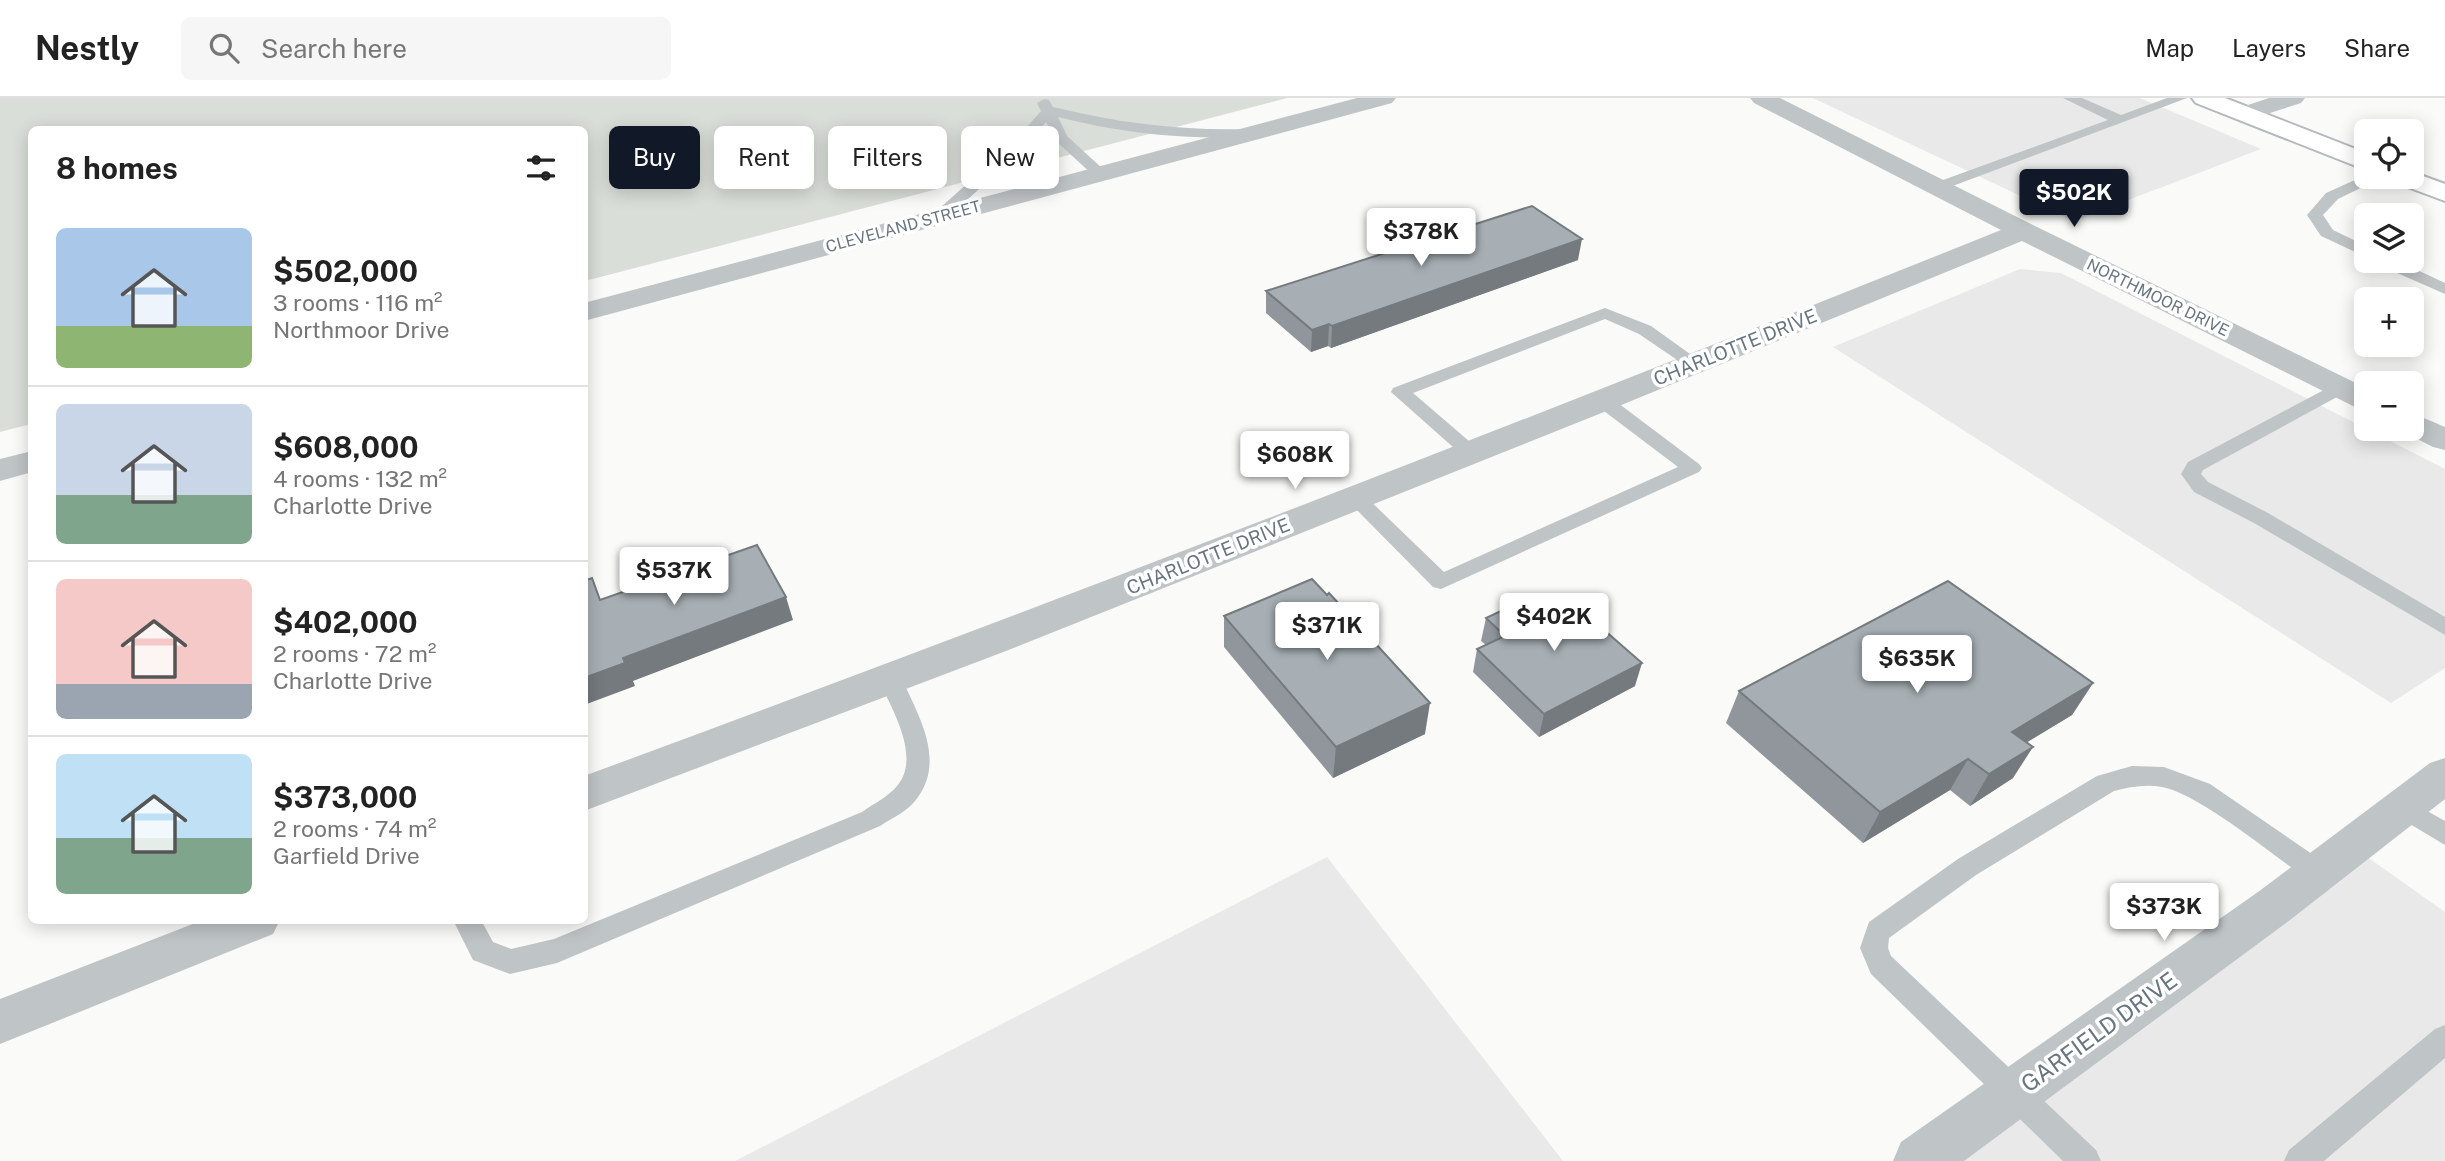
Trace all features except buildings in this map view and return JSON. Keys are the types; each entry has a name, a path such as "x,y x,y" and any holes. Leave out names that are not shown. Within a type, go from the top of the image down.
{"main road":[{"path":"2204,98 2354,157"},
{"path":"2424,185 2445,193"}],"street":[{"name":"CLEVELAND STREET","path":"588,311 1384,98"},
{"name":"NORTHMOOR DRIVE","path":"1762,98 2023,231 2354,394"},
{"path":"2245,114 2293,98"},
{"name":"CHARLOTTE DRIVE","path":"588,792 890,679 1603,401 2023,231"},
{"path":"2424,429 2445,440"},
{"path":"0,470 28,462"},
{"name":"GARFIELD DRIVE","path":"1920,1161 2319,873 2445,775"},
{"path":"0,1022 247,924"}],"lane":[{"path":"2070,98 2121,120"},
{"path":"1937,187 2180,98"},
{"path":"1045,104 1156,132 1198,136 1258,132"},
{"path":"1045,104 1061,138 1099,173"},
{"path":"939,217 1016,148 1045,104"},
{"path":"2354,186 2332,196 2315,215 2327,233 2354,246"},
{"path":"2411,273 2445,289"},
{"path":"1470,452 1400,392 1605,313 1645,330 1695,364"},
{"path":"2341,387 2195,466 2192,474 2201,487 2261,518 2442,625"},
{"path":"1355,498 1441,582 1692,468 1603,401"},
{"path":"469,924 483,951 510,961 557,951 871,819 906,794 918,776 919,752 890,679"},
{"path":"2085,1161 1881,965 1873,953 1873,940 1879,930 1930,892 2106,783 2132,776 2164,777 2202,790 2319,873"},
{"path":"2404,808 2445,834"},
{"path":"2300,1161 2445,1039"}],"shaded area":[{"path":"0,98 1287,98 1059,157 1059,126 961,126 961,183 947,187 947,126 828,126 828,189 938,189 588,280 588,126 28,126 28,425 0,432"},
{"path":"1813,98 2140,98 2261,149 2074,221"},
{"path":"2020,269 2061,273 2354,423 2354,441 2390,441 2445,469 2445,668 2391,703 1833,347"},
{"path":"2353,847 2445,912 2445,1161 1919,1161"},
{"path":"1327,857 1563,1161 735,1161"}]}
